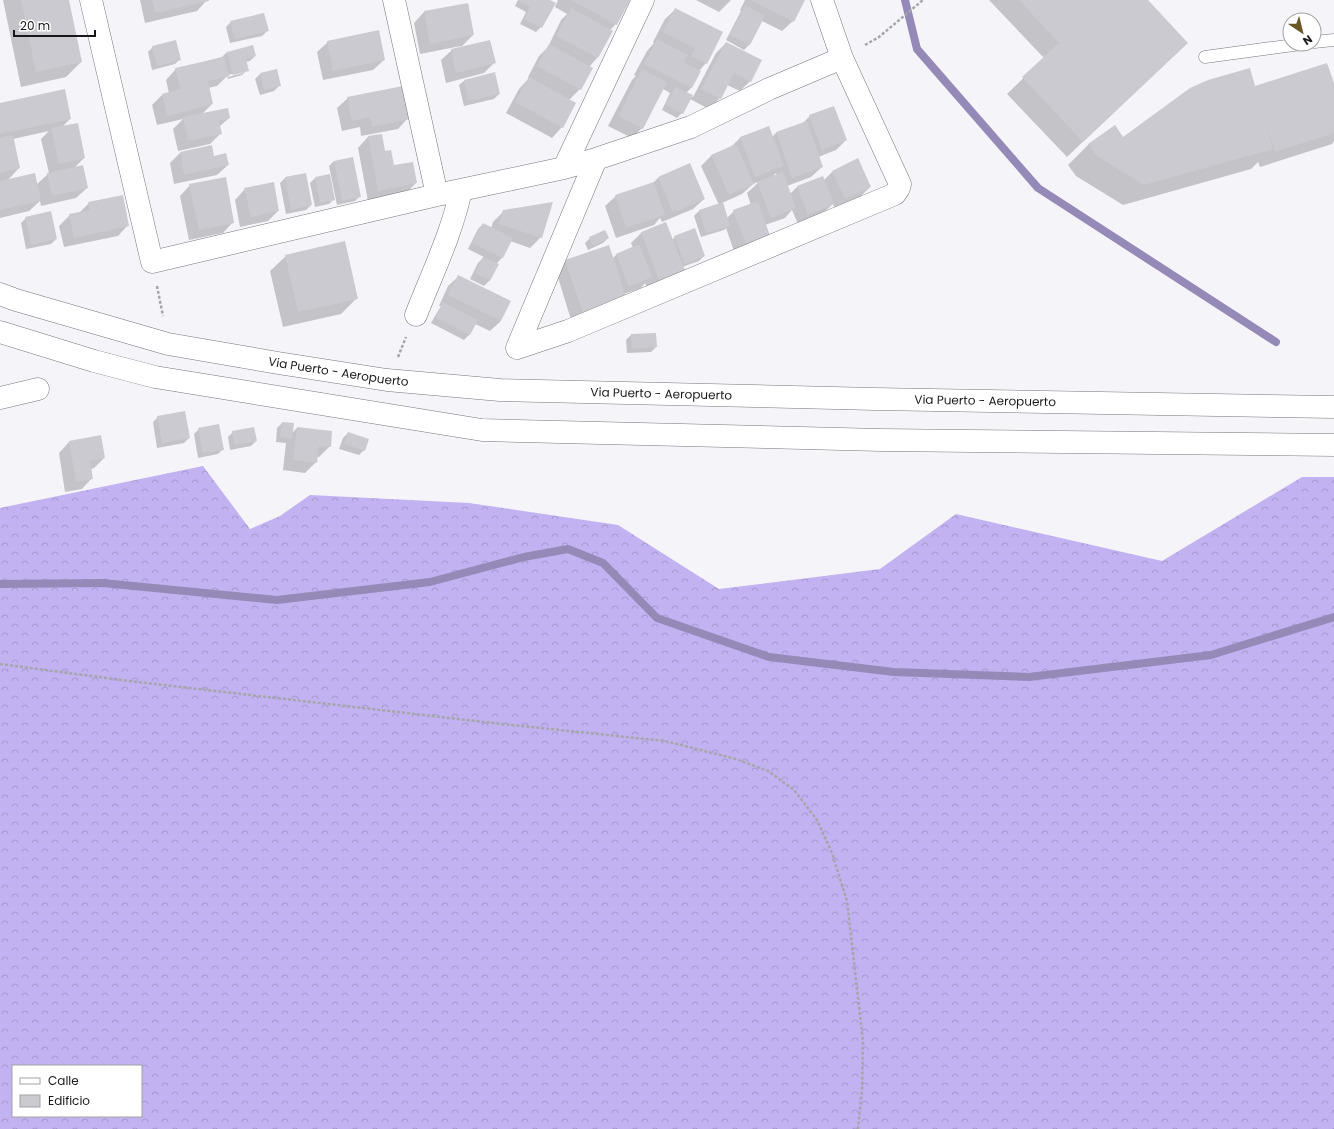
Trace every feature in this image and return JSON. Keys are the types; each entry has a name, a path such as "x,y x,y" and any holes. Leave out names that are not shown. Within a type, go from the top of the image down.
{"main road":[{"path":"91,0 152,262 437,195 564,168 596,159 691,127 768,89 842,58"},
{"path":"394,0 437,195"},
{"path":"564,168 643,0"},
{"path":"596,159 517,348 568,331 895,194 900,184 842,58 822,0"},
{"path":"416,315 449,232 461,190"},
{"name":"Via Puerto - Aeropuerto","path":"0,294 168,344 278,364 387,380 500,390 875,399 1334,407"},
{"path":"0,332 94,361 155,377 482,430 881,440 1334,446"},
{"path":"0,398 38,389"}],"lane":[{"path":"1322,41 1334,40"},
{"path":"1205,57 1282,47"}],"path":[{"path":"879,37 923,0"},
{"path":"152,262 168,344"},
{"path":"387,380 416,315"},
{"path":"0,664 129,681 501,724 665,741 736,758 768,771 794,790 817,820 832,853 847,901 863,1041 862,1089 858,1129"}],"green space":[{"path":"203,466 250,529 280,516 310,495 469,503 618,525 719,589 880,569 956,514 1162,561 1302,477 1334,477 1334,1129 0,1129 0,508"}],"building":[{"path":"21,0 69,0 82,62 36,72"},
{"path":"152,0 209,0 209,1 156,13"},
{"path":"517,0 550,0 556,3 542,28 524,19 530,7"},
{"path":"571,0 630,0 617,25"},
{"path":"751,0 805,0 794,22"},
{"path":"1019,0 1148,0 1188,43 1083,142 1022,77 1059,43"},
{"path":"468,3 474,35 430,44 424,11"},
{"path":"745,5 765,16 750,45 730,35"},
{"path":"571,8 613,31 598,58 556,36"},
{"path":"675,8 723,32 707,64 691,56 695,48 663,32"},
{"path":"264,13 269,31 235,39 230,21"},
{"path":"379,30 385,60 333,71 327,41"},
{"path":"657,39 688,55 684,62 701,71 692,88 644,64"},
{"path":"176,40 181,60 157,66 152,46"},
{"path":"490,40 496,63 456,73 451,49"},
{"path":"726,42 762,60 751,82 734,73 721,99 701,89"},
{"path":"549,44 593,68 581,90 537,66"},
{"path":"253,45 256,56 246,59 249,71 233,75 227,52"},
{"path":"224,57 229,76 208,81 213,104 167,116 162,94 180,89 175,68"},
{"path":"1327,63 1334,83 1334,133 1275,152 1263,113 1273,149 1144,185 1097,156 1088,144 1115,125 1123,137 1190,88 1208,80 1250,68 1255,86"},
{"path":"277,69 281,86 264,90 260,73"},
{"path":"642,69 667,82 643,129 618,116"},
{"path":"495,72 500,94 468,101 464,80"},
{"path":"529,77 576,103 563,128 515,102"},
{"path":"403,86 410,119 372,127 370,117 352,121 347,97"},
{"path":"675,87 693,95 683,114 666,105"},
{"path":"65,89 71,119 0,134 0,103"},
{"path":"834,106 847,140 822,150 809,115"},
{"path":"228,108 230,118 219,121 222,134 188,141 183,117"},
{"path":"807,121 823,167 792,178 776,132"},
{"path":"78,123 85,158 59,164 51,128"},
{"path":"769,126 784,166 755,177 740,137"},
{"path":"382,134 385,151 391,150 394,165 413,162 417,183 378,191 368,136"},
{"path":"13,135 20,168 0,173 0,138"},
{"path":"736,144 754,184 729,195 711,155"},
{"path":"212,145 214,156 226,153 229,165 184,175 180,152"},
{"path":"353,157 361,197 342,201 334,161"},
{"path":"858,158 871,187 845,199 832,171"},
{"path":"690,163 705,199 673,213 658,177"},
{"path":"83,165 88,188 52,196 47,173"},
{"path":"783,172 796,208 771,218 757,182"},
{"path":"35,173 41,201 0,210 0,181"},
{"path":"306,173 312,205 291,210 285,177"},
{"path":"330,174 335,200 320,203 315,177"},
{"path":"823,176 834,204 808,215 797,186"},
{"path":"226,177 234,223 199,230 189,184"},
{"path":"274,182 279,211 251,217 244,188"},
{"path":"654,182 665,215 626,228 615,195"},
{"path":"123,195 129,226 74,238 69,214 90,210 88,202"},
{"path":"758,201 770,236 746,245 733,210"},
{"path":"553,202 542,238 499,224 503,210"},
{"path":"723,202 730,226 706,233 699,210"},
{"path":"51,211 57,239 31,245 25,217"},
{"path":"666,222 685,270 659,280 641,232"},
{"path":"483,223 513,238 503,258 472,243"},
{"path":"695,228 705,256 685,264 674,236"},
{"path":"605,230 609,238 593,246 589,237"},
{"path":"345,241 358,299 298,312 285,255"},
{"path":"639,244 652,277 629,287 616,254"},
{"path":"609,245 627,299 583,313 565,260"},
{"path":"483,257 499,264 490,281 475,273"},
{"path":"458,275 511,301 501,321 448,295"},
{"path":"443,302 478,320 470,335 436,318"},
{"path":"656,333 657,347 632,349 631,334"},
{"path":"185,411 190,438 162,443 157,416"},
{"path":"282,422 294,423 292,439 280,437"},
{"path":"219,424 224,450 203,453 198,428"},
{"path":"254,427 257,441 235,445 232,431"},
{"path":"297,427 332,431 331,447 319,446 317,463 293,460"},
{"path":"348,432 369,439 365,451 344,444"},
{"path":"101,435 105,458 90,461 93,479 76,482 69,441"}],"waterway":[{"path":"905,0 917,49 1038,188 1276,342"},
{"path":"0,584 103,583 277,600 430,582 524,557 568,549 603,563 657,618 769,657 894,672 1029,677 1211,655 1334,617"}]}
